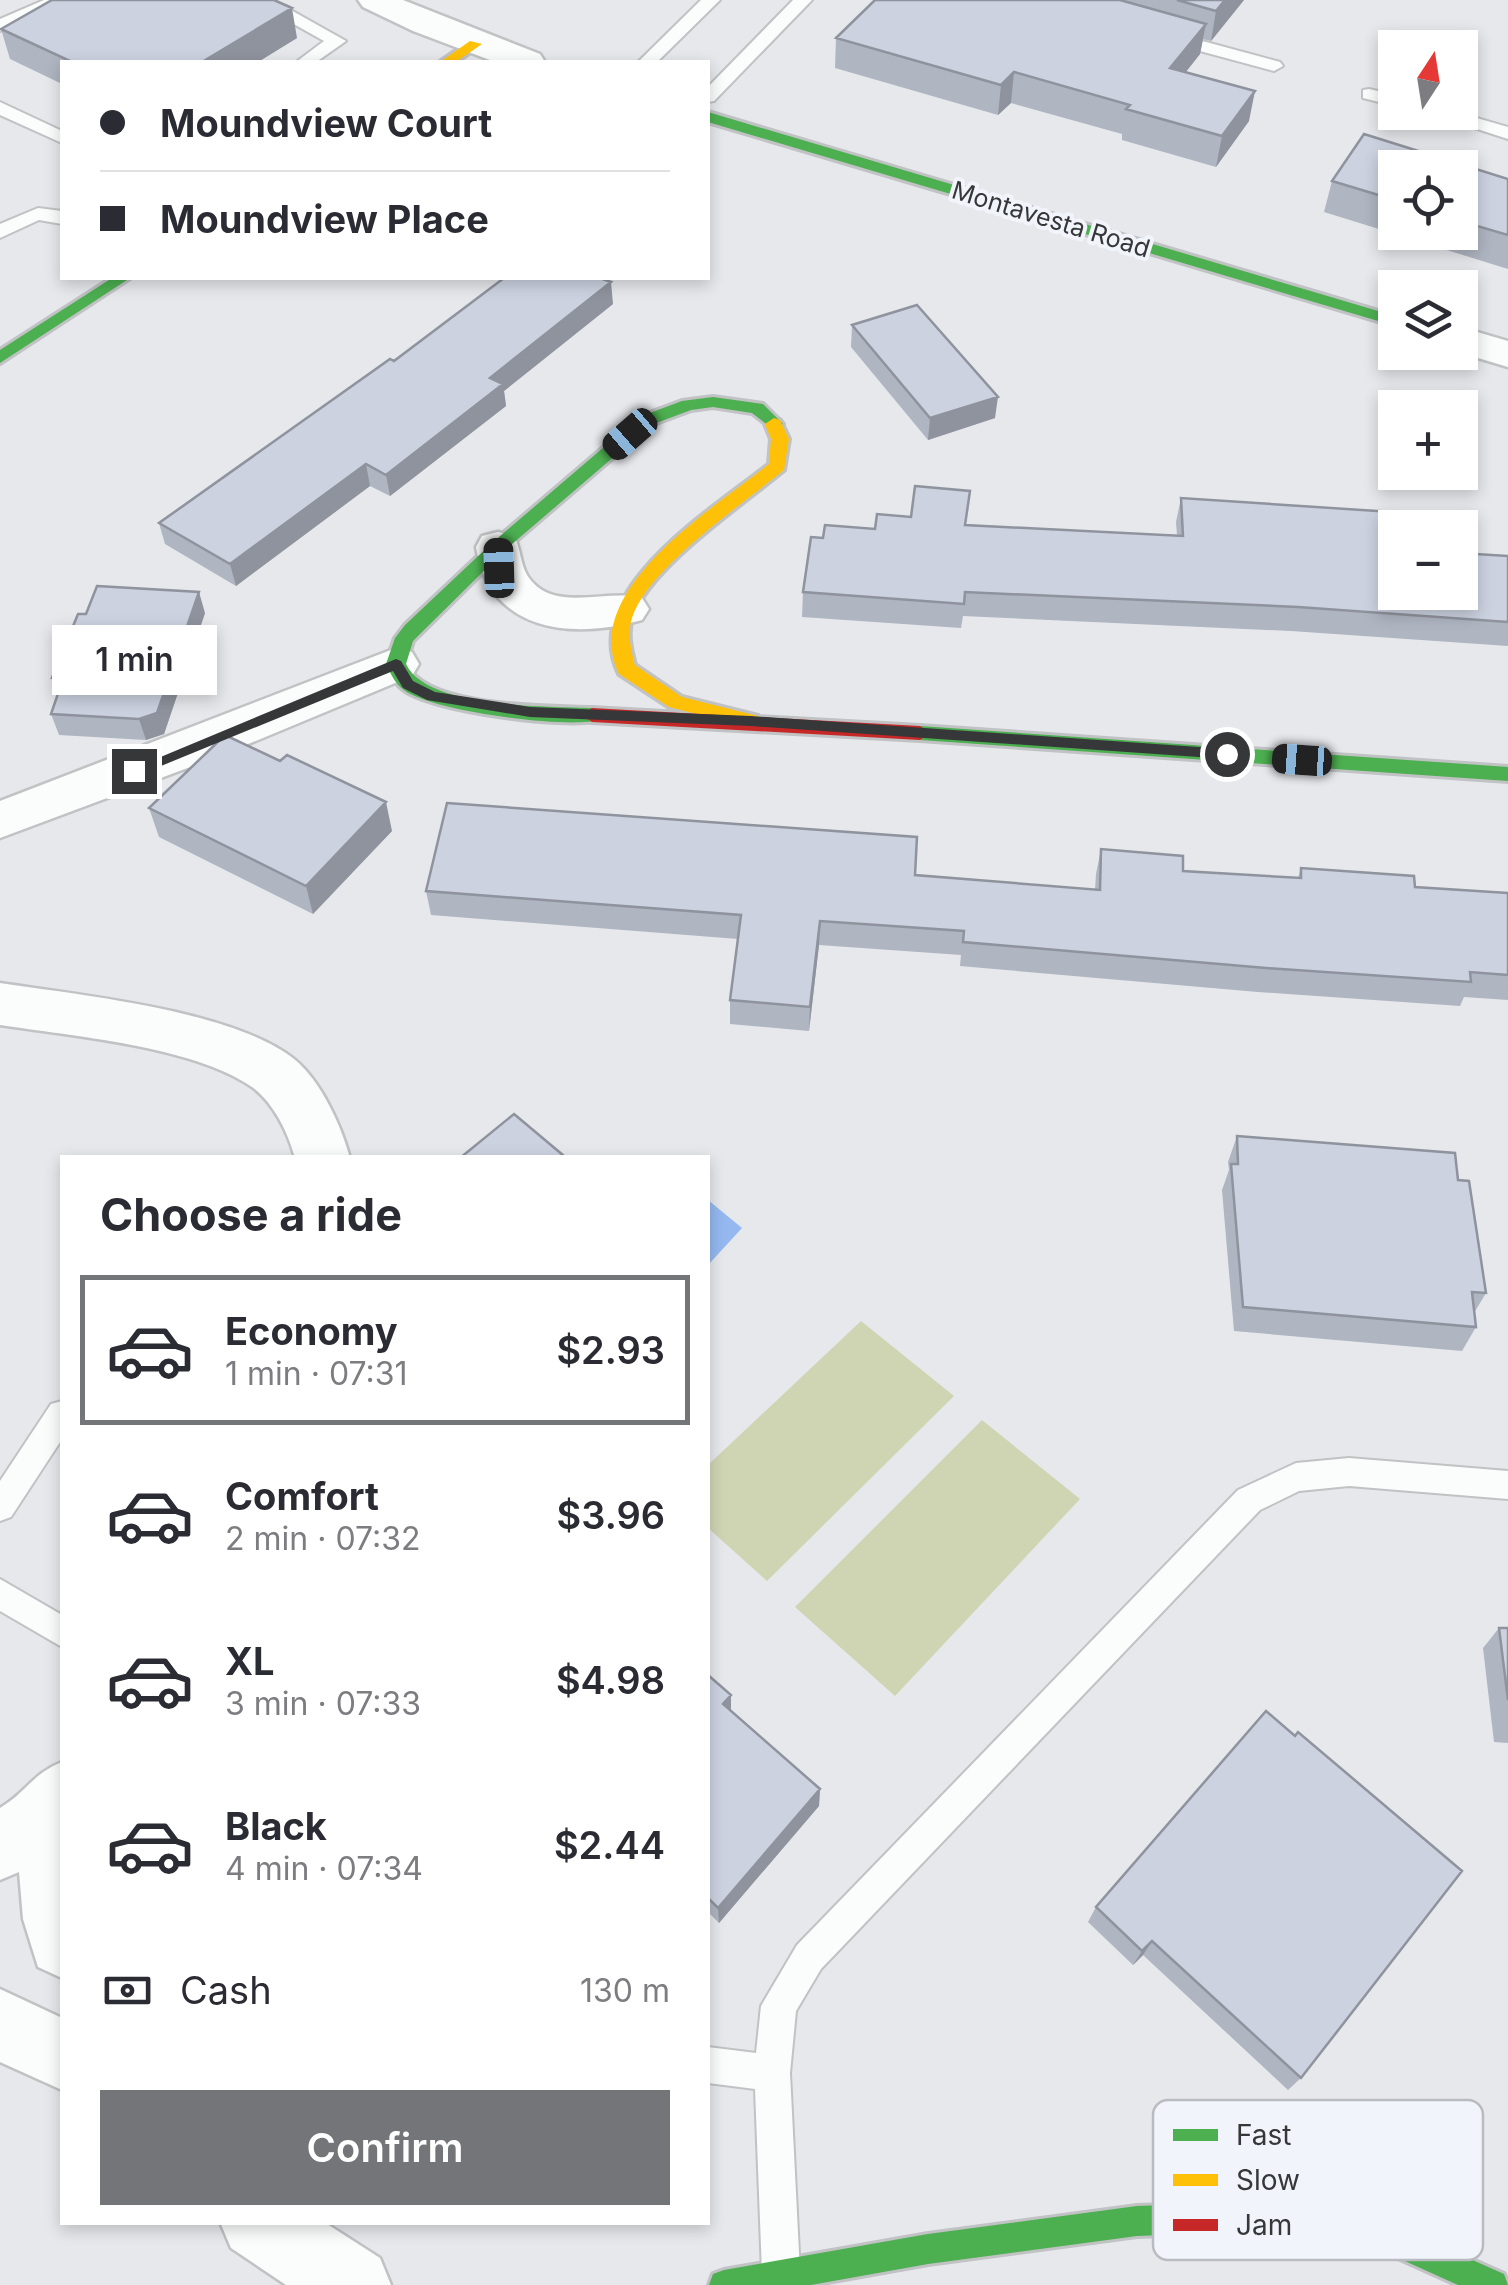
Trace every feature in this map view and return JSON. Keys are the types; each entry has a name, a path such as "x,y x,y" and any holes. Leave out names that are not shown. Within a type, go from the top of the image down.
{"street":[{"path":"375,0 461,53 512,60"},
{"name":"Montavesta Road","path":"710,118 1378,316"},
{"path":"0,358 119,280"},
{"path":"1478,345 1508,354"},
{"path":"751,721 676,702 626,669 618,642 626,609 658,570 778,466 783,446 772,418 750,405 717,398 670,406 645,421 498,547 404,638 396,664 408,684 432,696 530,712 751,721 1508,774"},
{"path":"498,547 499,568 511,588 533,604 561,614 595,615 626,609"},
{"path":"0,820 200,745 396,664"},
{"path":"0,1004 94,1019 240,1052 276,1074 319,1140 322,1155"},
{"path":"37,1819 60,1934"},
{"path":"0,2024 60,2055"},
{"path":"724,2285 928,2249 1153,2220"},
{"path":"261,2225 332,2279"},
{"path":"1437,2260 1493,2285"}],"lane":[{"path":"0,26 58,0"},
{"path":"260,0 337,42 309,60"},
{"path":"649,60 711,0"},
{"path":"710,95 803,0"},
{"path":"1144,30 1274,66"},
{"path":"1369,94 1378,96"},
{"path":"0,108 60,137"},
{"path":"1478,125 1508,134"},
{"path":"0,232 24,218 52,212 60,217"},
{"path":"0,1507 60,1417"},
{"path":"781,2274 772,2072 778,2006 809,1957 1250,1500 1296,1477 1348,1472 1508,1485"},
{"path":"0,1594 60,1631"},
{"path":"710,2064 772,2072"}],"green space":[{"path":"861,1321 954,1396 767,1581 710,1530 710,1463"},
{"path":"982,1420 1080,1499 895,1696 795,1607"}],"water":[{"path":"710,1202 742,1228 710,1263"}],"building":[{"path":"52,0 274,0 292,8 205,60 68,60 1,29"},
{"path":"875,0 1120,0 1206,24 1170,68 1255,91 1222,136 1014,72 1001,85 836,38"},
{"path":"1177,0 1225,0 1216,11"},
{"path":"1364,134 1415,150 1378,150 1378,195 1332,181"},
{"path":"1478,170 1508,179 1508,235 1478,226"},
{"path":"501,280 611,282 490,378 503,384 386,475 366,464 230,564 159,523 390,359 394,361"},
{"path":"917,305 998,397 930,418 852,325"},
{"path":"915,486 970,491 965,525 1183,536 1181,498 1378,511 1378,610 1478,610 1478,554 1508,556 1508,622 1298,607 965,592 964,604 803,592 811,537 823,538 825,525 875,529 877,514 911,517"},
{"path":"97,586 199,592 157,713 139,719 51,714 63,679 52,678 78,614 86,614"},
{"path":"225,735 280,761 287,755 386,802 306,886 149,808"},
{"path":"447,803 917,837 915,875 1100,890 1101,849 1183,856 1183,871 1301,878 1301,868 1414,876 1415,887 1508,893 1508,975 1470,972 1471,982 1266,968 963,942 964,931 820,921 810,1007 730,1000 741,915 426,891"},
{"path":"514,1114 563,1155 464,1155"},
{"path":"1237,1136 1455,1153 1458,1180 1469,1181 1486,1293 1472,1292 1476,1327 1243,1307 1231,1164 1238,1164"},
{"path":"1499,1628 1508,1628 1508,1700"},
{"path":"710,1677 731,1695 723,1704 820,1789 718,1908 710,1900"},
{"path":"1266,1711 1295,1736 1298,1732 1462,1871 1301,2078 1152,1941 1142,1951 1096,1907"}],"traffic: fast":[{"path":"710,118 1378,316"},
{"path":"0,358 119,280"},
{"path":"592,715 496,708 421,692 406,682 396,664 404,638 498,547 645,421 688,405 713,402 757,408 774,424"},
{"path":"920,733 1508,774"},
{"path":"724,2285 928,2249 1153,2220"},
{"path":"1438,2260 1493,2285"}],"traffic: slow":[{"path":"450,60 475,44"},
{"path":"751,721 676,702 626,669 620,629 633,597 669,556 778,466 780,439 774,424"}],"traffic: jam":[{"path":"592,715 920,733"}],"route":[{"path":"134,771 396,664 408,684 432,696 530,712 751,721 1227,754"}]}
